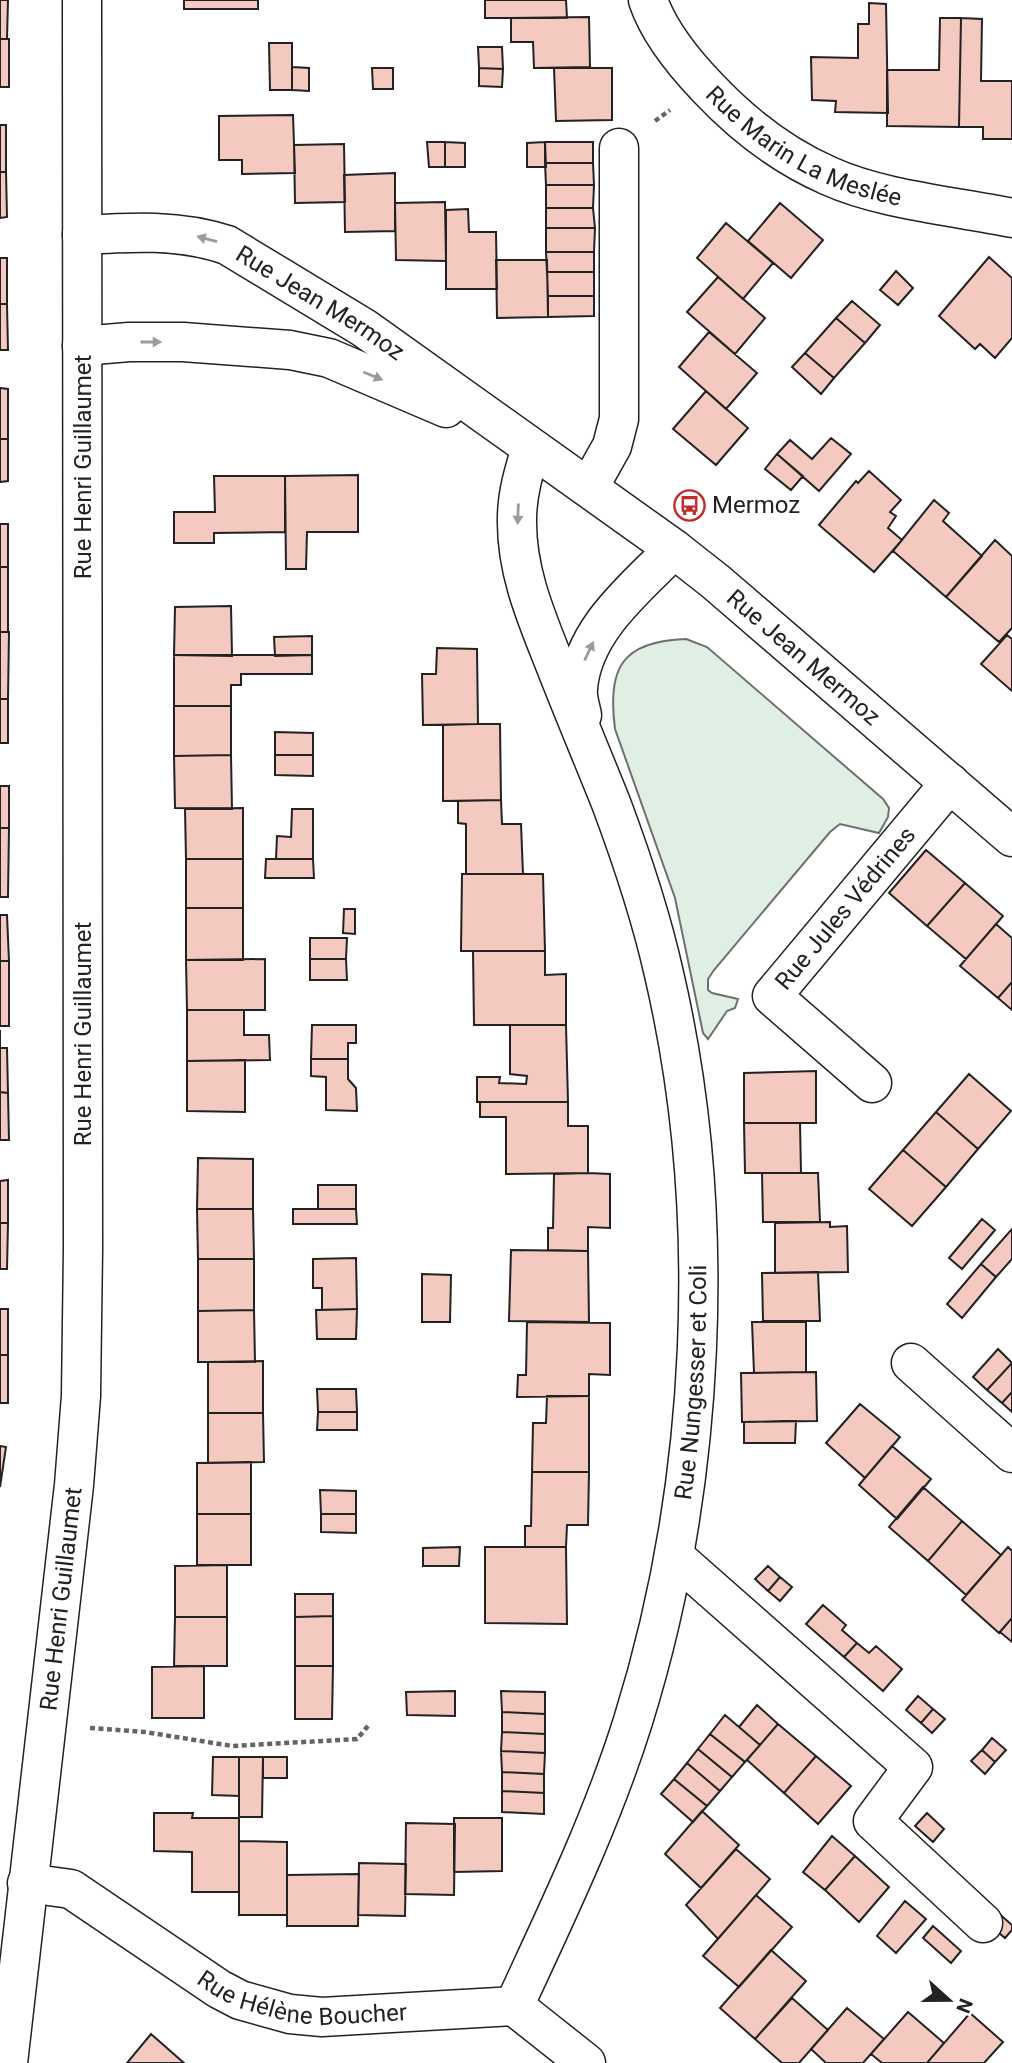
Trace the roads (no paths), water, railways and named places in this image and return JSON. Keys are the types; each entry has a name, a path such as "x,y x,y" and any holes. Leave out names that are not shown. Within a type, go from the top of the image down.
{"street":[{"name":"Rue Henri Guillaumet","path":"8,2063 74,1485 81,1396 82,0"},
{"name":"Rue Marin La Meslée","path":"648,0 669,41 705,84 755,131 792,156 829,176 886,193 1012,218"},
{"path":"589,487 612,446 619,419 619,148"},
{"name":"Rue Jean Mermoz","path":"82,235 181,233 203,237 227,245 364,328 674,549 716,582 1012,837"},
{"name":"Rue Jean Mermoz","path":"82,346 183,342 290,350 329,358 411,391 531,448"},
{"name":"Rue Nungesser et Coli","path":"514,2006 589,1842 634,1719 674,1556 688,1462 695,1359 696,1219 691,1145 675,1027 661,962 631,859 525,587 517,519 520,481 531,448"},
{"name":"Rue Nungesser et Coli","path":"586,741 578,691 586,652 614,610 674,549"},
{"name":"Rue Jules Védrines","path":"872,1083 772,996 950,783"},
{"path":"911,1363 1012,1453"},
{"path":"674,1556 913,1767 873,1821 983,1923"},
{"name":"Rue Hélène Boucher","path":"27,1883 71,1889 219,1989 263,2008 322,2017 514,2006"},
{"path":"514,2006 586,2063"}],"place":[{"name":"Mermoz","path":"689,505"}]}
